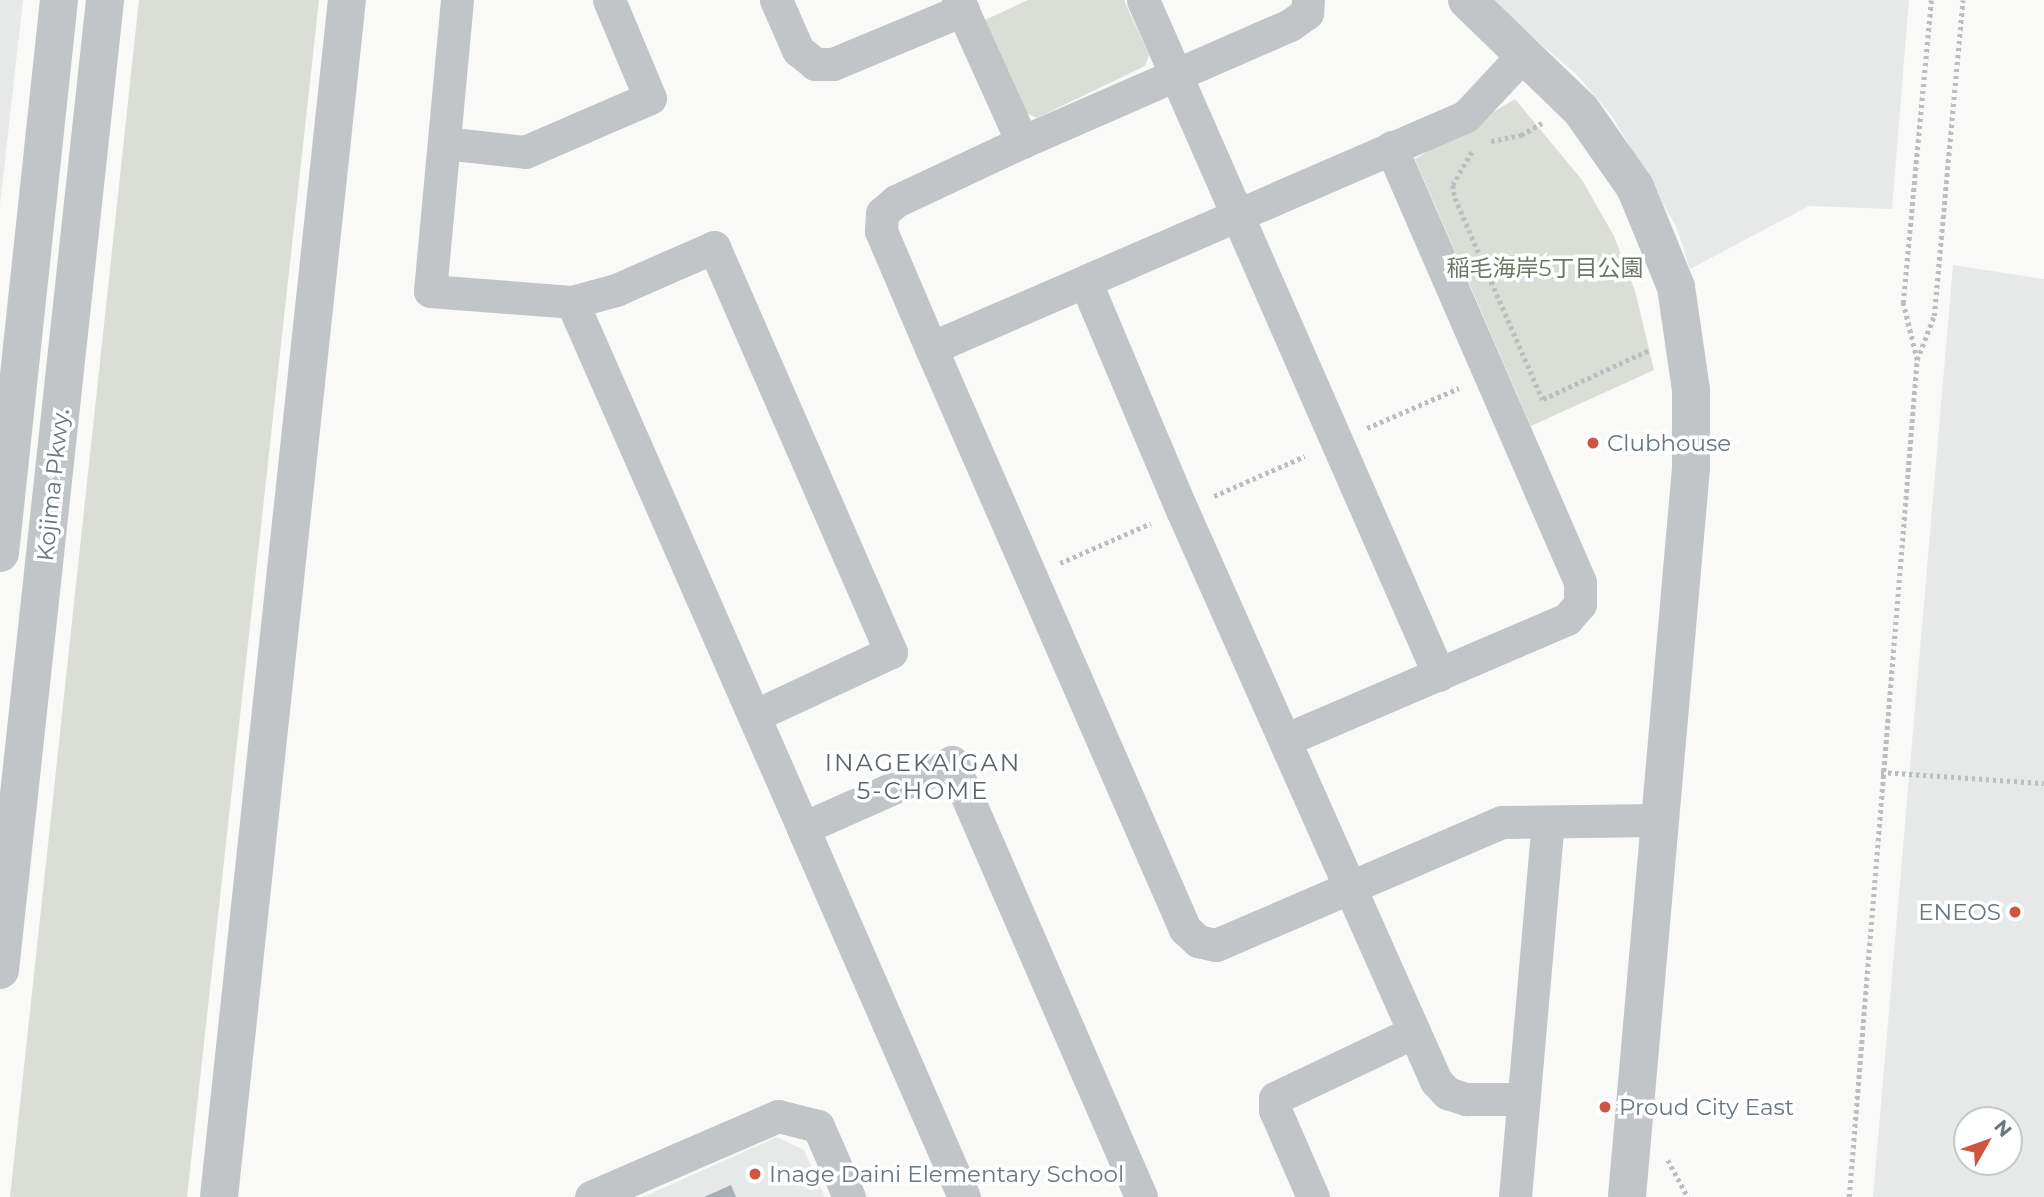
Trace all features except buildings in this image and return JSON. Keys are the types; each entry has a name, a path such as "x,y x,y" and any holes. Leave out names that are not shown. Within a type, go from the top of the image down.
{"street":[{"name":"Kojima Pkwy.","path":"0,553 59,0"},
{"name":"Kojima Pkwy.","path":"0,970 105,0"},
{"path":"219,1197 347,0"},
{"path":"457,0 430,291 572,302 615,290 715,247 891,652 754,716"},
{"path":"444,143 525,152 650,97 609,0"},
{"path":"776,0 798,50 815,64 833,64 961,5 1022,142"},
{"path":"1143,0 1439,674"},
{"path":"1308,0 1307,13 1290,25 1022,142 897,201 882,213 881,231 1185,929 1199,941 1216,945 1502,822 1658,820"},
{"path":"1467,0 1522,56 1581,110 1635,187 1676,288 1691,390 1691,468 1627,1197"},
{"path":"931,348 1466,116 1522,56"},
{"path":"1287,738 1567,618 1580,604 1580,582 1391,147"},
{"path":"1086,283 1182,510 1287,738 1436,1081 1447,1093 1466,1099 1522,1099"},
{"path":"572,302 964,1197"},
{"path":"803,828 951,762 1141,1197"},
{"path":"1515,1197 1548,823"},
{"path":"1313,1197 1275,1110 1275,1098 1414,1032"},
{"path":"591,1197 778,1116 818,1126 849,1197"}],"path":[{"path":"1917,360 1903,303 1931,0"},
{"path":"1849,1197 1881,772 1917,360 1934,316 1963,0"},
{"path":"1484,143 1521,135 1546,121"},
{"path":"1476,149 1469,155 1454,185 1455,198 1543,400"},
{"path":"1507,416 1660,345"},
{"path":"1030,576 1489,374"},
{"path":"1881,772 2044,783"},
{"path":"1659,1153 1683,1181 1688,1197"}],"shaded area":[{"path":"0,0 23,0 0,205"},
{"path":"1489,0 1909,0 1892,209 1809,206 1690,269 1677,228 1612,116 1576,74"},
{"path":"1953,265 2044,279 2044,1197 1873,1197"},
{"name":"Inage Daini Elementary School","path":"777,1137 804,1150 825,1197 643,1197"}],"green space":[{"path":"139,0 319,0 187,1197 10,1197"},
{"path":"1028,0 1124,0 1149,55 1145,66 1037,118 1024,112 983,21"},
{"name":"稲毛海岸5丁目公園","path":"1515,99 1582,180 1614,236 1635,291 1654,370 1531,426 1415,159"}],"place":[{"name":"Clubhouse","path":"1593,443"},
{"name":"ENEOS","path":"2015,912"},
{"name":"Proud City East","path":"1605,1107"},
{"name":"Inage Daini Elementary School","path":"755,1174"}],"district":[{"name":"INAGEKAIGAN 5-CHOME","path":"923,777"}]}
